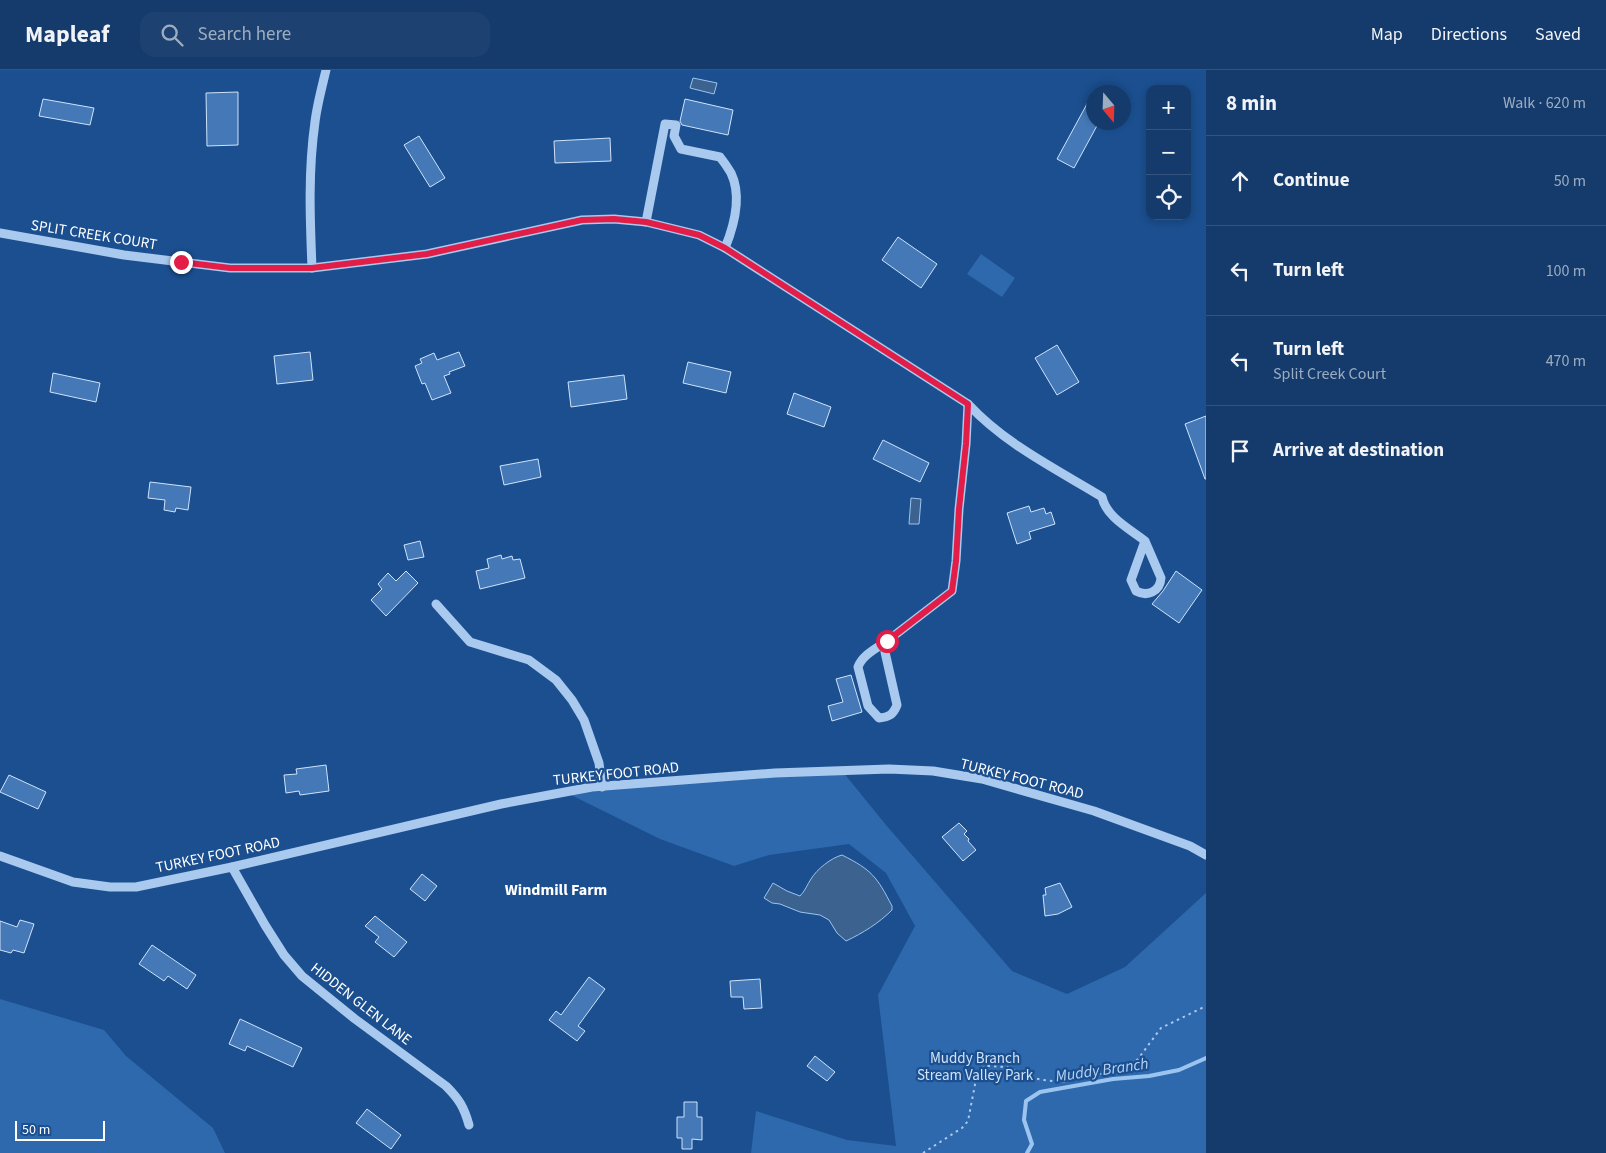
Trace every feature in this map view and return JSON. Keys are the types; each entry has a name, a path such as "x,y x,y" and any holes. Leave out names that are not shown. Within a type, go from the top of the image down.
{"street":[{"path":"312,268 309,208 310,164 315,122 326,70"},
{"path":"646,222 665,124 676,125 674,136 681,148 720,156 732,174 736,189 736,212 732,231 725,248"},
{"name":"SPLIT CREEK COURT","path":"0,233 124,255 230,268 312,268 427,254 582,220 614,219 646,222 699,235 725,248 968,404 984,421 1010,441 1102,497 1104,506 1110,514 1145,542"},
{"path":"887,641 885,652 897,705 894,712 888,717 879,718 868,706 858,667 860,661 952,591 968,404"},
{"path":"1145,542 1161,578 1160,584 1152,593 1143,594 1136,592 1131,580 1145,542"},
{"path":"436,604 470,642 530,660 556,680 572,700 584,720 599,764 602,786"},
{"name":"TURKEY FOOT ROAD","path":"0,856 73,882 110,887 136,887 232,867 501,804 602,786 775,773 890,770 933,772 982,779 1094,811 1190,846 1206,855"},
{"name":"HIDDEN GLEN LANE","path":"232,867 284,955 302,976 355,1019 446,1086 459,1099 469,1125"}],"path":[{"path":"923,1153 962,1128 968,1121 977,1074 982,1068 988,1066 1007,1067 1028,1077 1064,1082 1086,1074 1103,1074 1129,1066 1138,1059 1162,1028 1206,1006"}],"green space":[{"path":"981,254 1015,278 1002,297 967,274"},
{"name":"Muddy Branch Stream Valley Park","path":"843,772 886,825 1012,971 1067,994 1125,967 1206,893 1206,1153 751,1153 756,1111 847,1140 896,1146 878,995 915,926 886,873 849,844 769,855 734,866 660,839 565,792"},
{"path":"0,999 104,1030 126,1056 213,1128 225,1153 0,1153"}],"shaded area":[{"path":"693,78 717,83 714,94 690,88"},
{"path":"911,498 921,499 919,524 909,524"},
{"path":"842,855 873,875 892,906 892,910 887,915 859,935 846,941 837,933 829,920 820,915 800,912 772,903 764,898 773,883 800,896 821,868 829,861"}],"building":[{"path":"238,92 238,145 207,146 206,93"},
{"path":"43,99 94,108 90,125 39,116"},
{"path":"685,99 733,110 728,135 682,125 680,121"},
{"path":"1086,106 1086,130 1095,130 1074,168 1057,159"},
{"path":"419,136 445,178 430,187 404,145"},
{"path":"610,138 611,161 555,163 554,141"},
{"path":"898,237 937,264 921,288 882,260"},
{"path":"1057,345 1079,382 1057,395 1035,358"},
{"path":"310,352 313,380 277,384 274,356"},
{"path":"459,352 465,366 444,376 451,393 432,400 425,383 422,384 415,366 422,363 420,359 434,353 437,360"},
{"path":"688,362 731,372 726,393 683,383"},
{"path":"53,373 100,383 96,402 50,392"},
{"path":"624,375 627,399 571,407 568,382"},
{"path":"794,393 831,407 824,427 787,414"},
{"path":"1206,416 1206,479 1205,479 1185,424"},
{"path":"883,440 929,463 920,482 873,459"},
{"path":"538,459 541,477 504,485 500,466"},
{"path":"150,482 191,487 188,510 176,508 175,512 164,510 165,500 148,498"},
{"path":"1029,506 1031,512 1044,508 1046,514 1051,512 1055,524 1029,532 1031,539 1017,544 1007,513"},
{"path":"420,541 424,557 408,560 404,545"},
{"path":"501,555 502,559 512,556 513,560 520,559 525,578 480,589 476,571 489,568 487,559"},
{"path":"406,571 418,583 386,616 371,600 382,589 378,584 388,573 396,581"},
{"path":"1176,571 1202,590 1179,623 1152,604"},
{"path":"851,675 862,712 832,721 828,706 843,702 836,679"},
{"path":"326,765 329,791 300,795 299,791 286,793 284,775 297,774 296,769"},
{"path":"9,775 46,792 38,809 0,792"},
{"path":"959,823 967,831 964,834 976,850 963,861 942,837"},
{"path":"422,874 437,886 425,901 410,889"},
{"path":"1060,883 1072,907 1058,914 1045,916 1043,895 1046,895 1045,888"},
{"path":"375,916 407,942 394,957 375,942 379,937 365,926"},
{"path":"20,920 34,924 24,953 13,950 11,953 0,950 0,921 17,927"},
{"path":"152,945 196,975 187,989 168,976 164,981 139,964"},
{"path":"589,977 605,989 578,1026 585,1031 577,1041 549,1020 556,1011 561,1015"},
{"path":"760,979 762,1008 744,1009 743,997 731,997 730,981"},
{"path":"240,1019 302,1048 293,1067 247,1046 245,1051 229,1044"},
{"path":"815,1056 835,1072 827,1081 807,1066"},
{"path":"684,1102 697,1102 697,1117 702,1117 702,1140 692,1139 692,1149 682,1149 682,1138 677,1138 677,1117 684,1117"},
{"path":"367,1109 401,1135 391,1149 356,1123"}],"waterway":[{"name":"Muddy Branch","path":"1027,1153 1032,1144 1024,1120 1026,1101 1040,1092 1179,1070 1206,1058"}],"district":[{"name":"Windmill Farm","path":"556,890"}],"route":[{"path":"181,262 230,268 312,268 427,254 582,220 614,219 646,222 699,235 725,248 968,404 952,591 887,641"}]}
